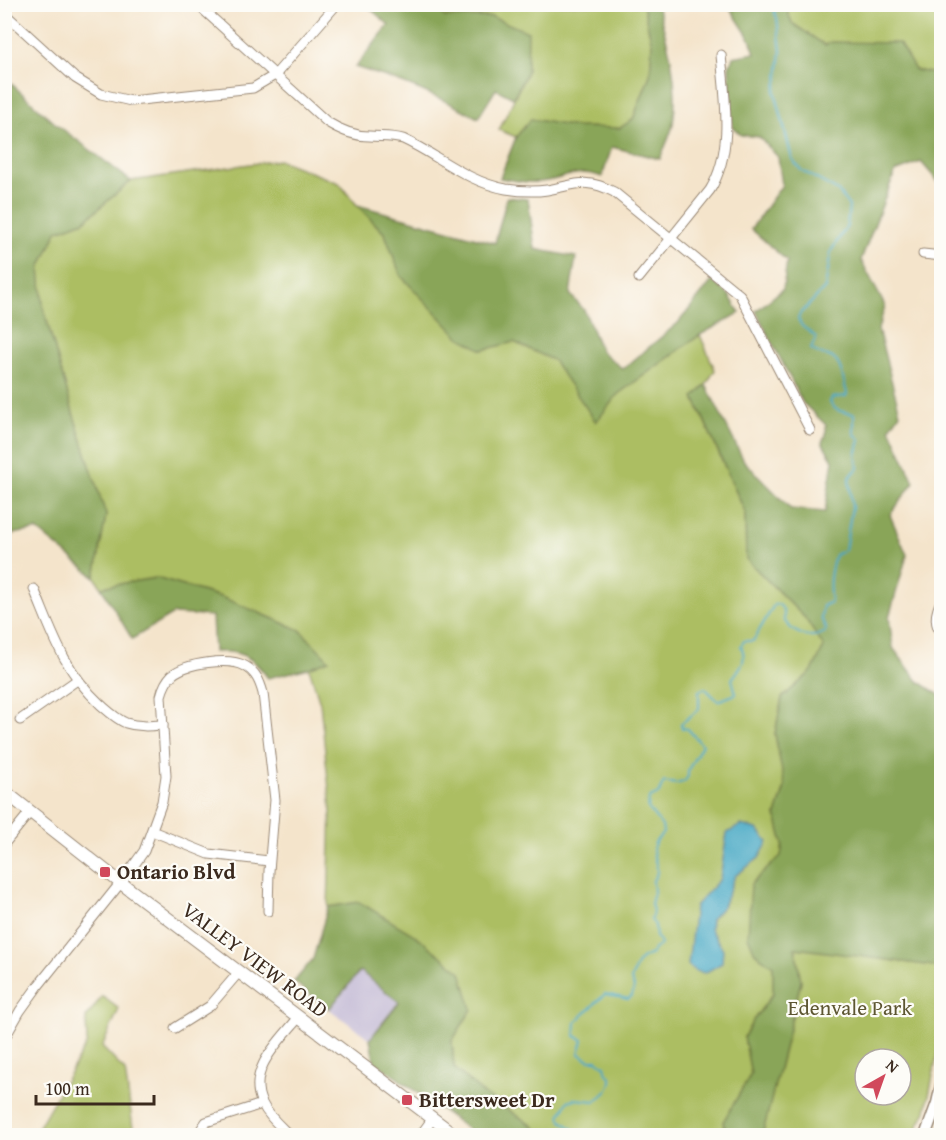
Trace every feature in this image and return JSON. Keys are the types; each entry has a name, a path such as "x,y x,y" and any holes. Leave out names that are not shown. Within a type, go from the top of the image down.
{"main road":[{"name":"VALLEY VIEW ROAD","path":"4,791 121,883 456,1136"}],"street":[{"path":"197,4 327,122 340,129 361,135 392,136 403,139 467,176 505,189 547,190 582,182 593,183 614,192 740,294 810,430"},
{"path":"4,13 75,78 88,87 116,99 146,101 253,88 275,75 337,4"},
{"path":"639,278 717,179 726,124 721,55"},
{"path":"923,254 942,256"},
{"path":"34,589 59,650 77,680 102,706 126,723 139,726 163,725"},
{"path":"942,600 936,614 936,622 942,635"},
{"path":"4,1039 38,986 144,851 162,802 166,776 161,696 164,685 181,669 223,661 235,662 254,673 260,682 275,800 269,861 268,911"},
{"path":"20,720 77,680"},
{"path":"4,844 30,812"},
{"path":"152,831 209,854 269,861"},
{"path":"175,1028 210,1006 239,972"},
{"path":"290,1136 262,1104 258,1091 260,1070 299,1017"},
{"path":"926,1136 942,1082"},
{"path":"198,1134 206,1122 262,1104"},
{"path":"420,1136 433,1118"}],"shaded area":[{"path":"360,970 399,1002 370,1039 329,1009"}],"green space":[{"path":"366,5 436,5 445,17 492,17 528,32 527,72 513,98 496,89 478,118 418,89 355,67 389,25"},
{"path":"436,5 643,5 652,44 650,75 633,119 620,128 575,127 531,119 516,137 499,130 527,72 492,17 444,17"},
{"path":"643,5 657,5 674,78 673,124 660,159 612,147 602,177 581,173 535,182 500,178 516,137 531,119 575,127 620,128 633,119 650,75 652,44"},
{"path":"728,5 785,5 792,23 825,45 830,42 899,43 915,70 942,73 941,185 921,162 895,172 861,260 885,306 878,329 900,413 890,428 914,482 890,515 907,555 889,617 893,648 918,681 941,696 941,967 795,948 801,981 762,1136 727,1135 723,1122 751,1074 744,1037 773,994 773,966 755,953 748,936 751,884 781,856 783,844 776,815 785,787 775,734 782,698 812,671 824,647 805,618 746,559 745,512 694,397 706,385 744,461 791,509 825,512 833,460 822,442 826,435 826,425 803,403 756,311 783,289 787,261 751,229 782,185 778,157 759,137 741,135 732,126 729,67 733,57 755,53 750,39"},
{"path":"785,5 941,5 941,73 915,70 825,45 792,23"},
{"path":"5,78 56,124 131,181 84,221 57,231 40,268 43,307 73,413 106,515 95,577 37,530 12,534 5,541"},
{"path":"279,160 339,183 385,234 401,276 482,350 514,342 553,360 596,421 618,394 700,335 715,370 706,385 694,398 745,512 746,559 805,618 824,647 812,671 782,698 775,734 785,787 776,815 783,844 781,856 751,884 755,953 773,966 773,994 744,1037 751,1074 723,1122 727,1135 542,1135 532,1125 485,1095 454,1068 452,1041 472,1009 359,902 328,907 331,809 320,703 309,668 328,660 300,630 221,597 156,578 101,587 95,577 106,515 73,413 43,307 40,268 57,231 84,221 131,181","holes":["727,833 759,858 735,876 723,906 711,919 710,929 694,927 695,906 720,880"]},
{"path":"507,197 528,199 535,249 576,257 570,294 584,310 601,351 623,369 678,323 712,281 729,295 740,313 700,335 618,394 596,422 553,360 514,342 482,350 459,337 401,276 385,234 357,205 495,243"},
{"path":"156,578 221,597 300,630 329,660 309,668 268,678 257,664 245,656 231,652 214,652 212,616 173,614 132,639 101,587"},
{"path":"359,902 416,936 461,972 472,1009 452,1041 454,1068 485,1095 532,1125 542,1135 476,1135 374,1061 370,1039 399,1002 360,971 329,1009 294,982 313,959 328,907"},
{"name":"Edenvale Park","path":"795,947 941,967 941,1035 926,1111 914,1135 762,1136 801,982"},
{"path":"102,996 119,1009 102,1047 125,1071 134,1135 34,1135 87,1043 86,1018"}],"water":[{"path":"741,825 757,829 768,842 759,858 735,876 723,906 711,919 710,929 723,949 722,963 705,973 695,971 688,965 695,906 720,879 727,833"}],"waterway":[{"path":"582,1136 562,1121 560,1116 568,1101 575,1099 595,1101 609,1088 611,1077 607,1074 605,1066 597,1060 590,1060 579,1054 583,1040 575,1036 576,1022 605,994 628,999 632,996 634,987 631,980 638,963 661,945 656,937 655,925 651,920 653,911 651,904 654,892 653,880 657,871 653,850 655,842 663,833 662,826 648,808 649,798 659,793 664,782 677,784 685,781 688,770 702,745 688,729 682,728 681,724 699,709 699,691 705,688 718,701 736,694 732,679 743,660 741,646 744,641 753,641 774,605 778,604 782,607 784,620 797,632 808,636 825,632 821,618 823,606 831,602 832,567 835,555 845,550 852,507 849,478 858,468 856,455 860,440 854,433 854,414 837,410 830,402 832,398 846,396 847,393 839,366 833,358 811,349 816,337 802,326 798,319 825,288 831,251 847,226 849,206 838,191 801,170 792,159 775,91 781,51 777,18 771,4"}],"place":[{"name":"Ontario Blvd","path":"105,872"},
{"name":"Bittersweet Dr","path":"407,1100"}]}
